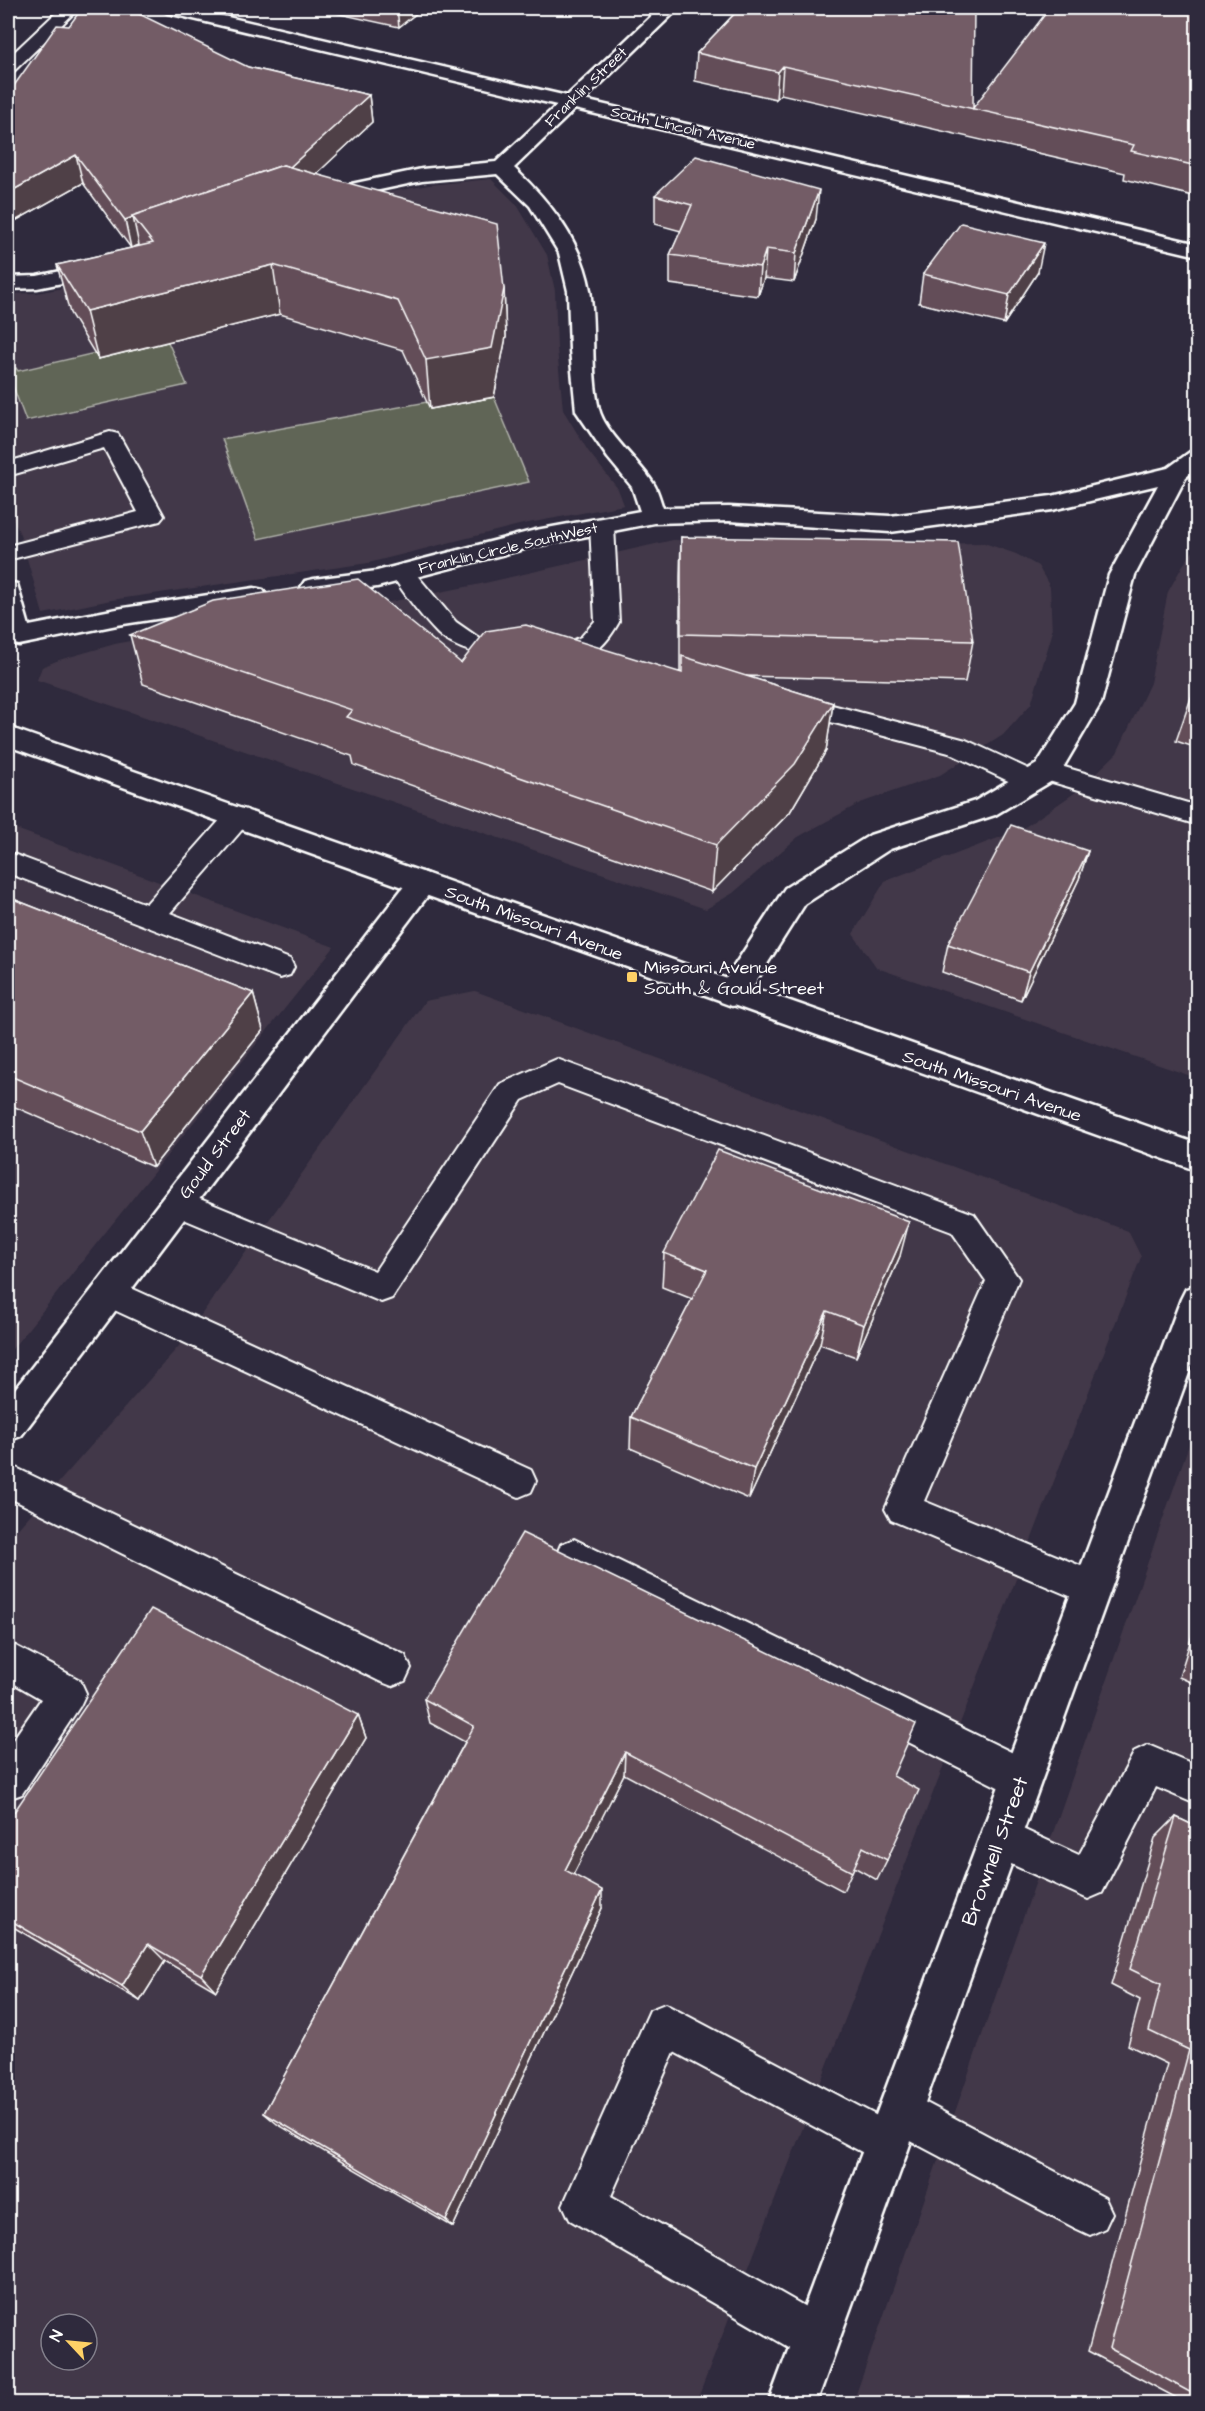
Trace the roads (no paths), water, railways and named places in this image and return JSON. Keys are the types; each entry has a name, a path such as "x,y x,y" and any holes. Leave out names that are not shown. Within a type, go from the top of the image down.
{"street":[{"name":"South Lincoln Avenue","path":"168,8 1197,250"},
{"name":"Franklin Street","path":"502,168 670,8"},
{"path":"302,201 347,189 422,175 502,168 538,202 570,254 579,291 581,350 588,411 616,453 643,485 654,516"},
{"path":"8,283 38,282 120,262"},
{"path":"732,994 795,896 880,842 985,808 1039,776 1088,703 1122,575 1176,473 1197,457"},
{"name":"Franklin Circle SouthWest","path":"13,642 117,616 377,579 536,538 654,516 729,514 890,524 1052,503 1176,473"},
{"path":"8,590 13,642"},
{"name":"South Missouri Avenue","path":"8,736 1197,1158"},
{"name":"Gould Street","path":"8,1425 422,883"},
{"name":"Brownell Street","path":"792,2403 1001,1839 1197,1299"}],"lane":[{"path":"8,67 70,8"},
{"path":"8,469 110,439 152,516 8,553"},
{"path":"402,572 447,628 473,645 509,651 568,652 590,643 608,622 602,526"},
{"path":"778,700 957,746 1039,776 1197,816"},
{"path":"151,917 238,817"},
{"path":"8,862 280,967"},
{"path":"178,1203 381,1288 511,1092 557,1071 963,1222 1003,1280 903,1509 1092,1588"},
{"path":"109,1292 519,1481"},
{"path":"8,1480 392,1668"},
{"path":"574,1556 1022,1778"},
{"path":"8,1660 67,1693 8,1780"},
{"path":"1001,1839 1088,1879 1148,1764 1197,1786"},
{"path":"816,2338 585,2205 665,2025 894,2129 1090,2212"}],"place":[{"name":"Missouri Avenue South & Gould Street","path":"632,977"}]}
